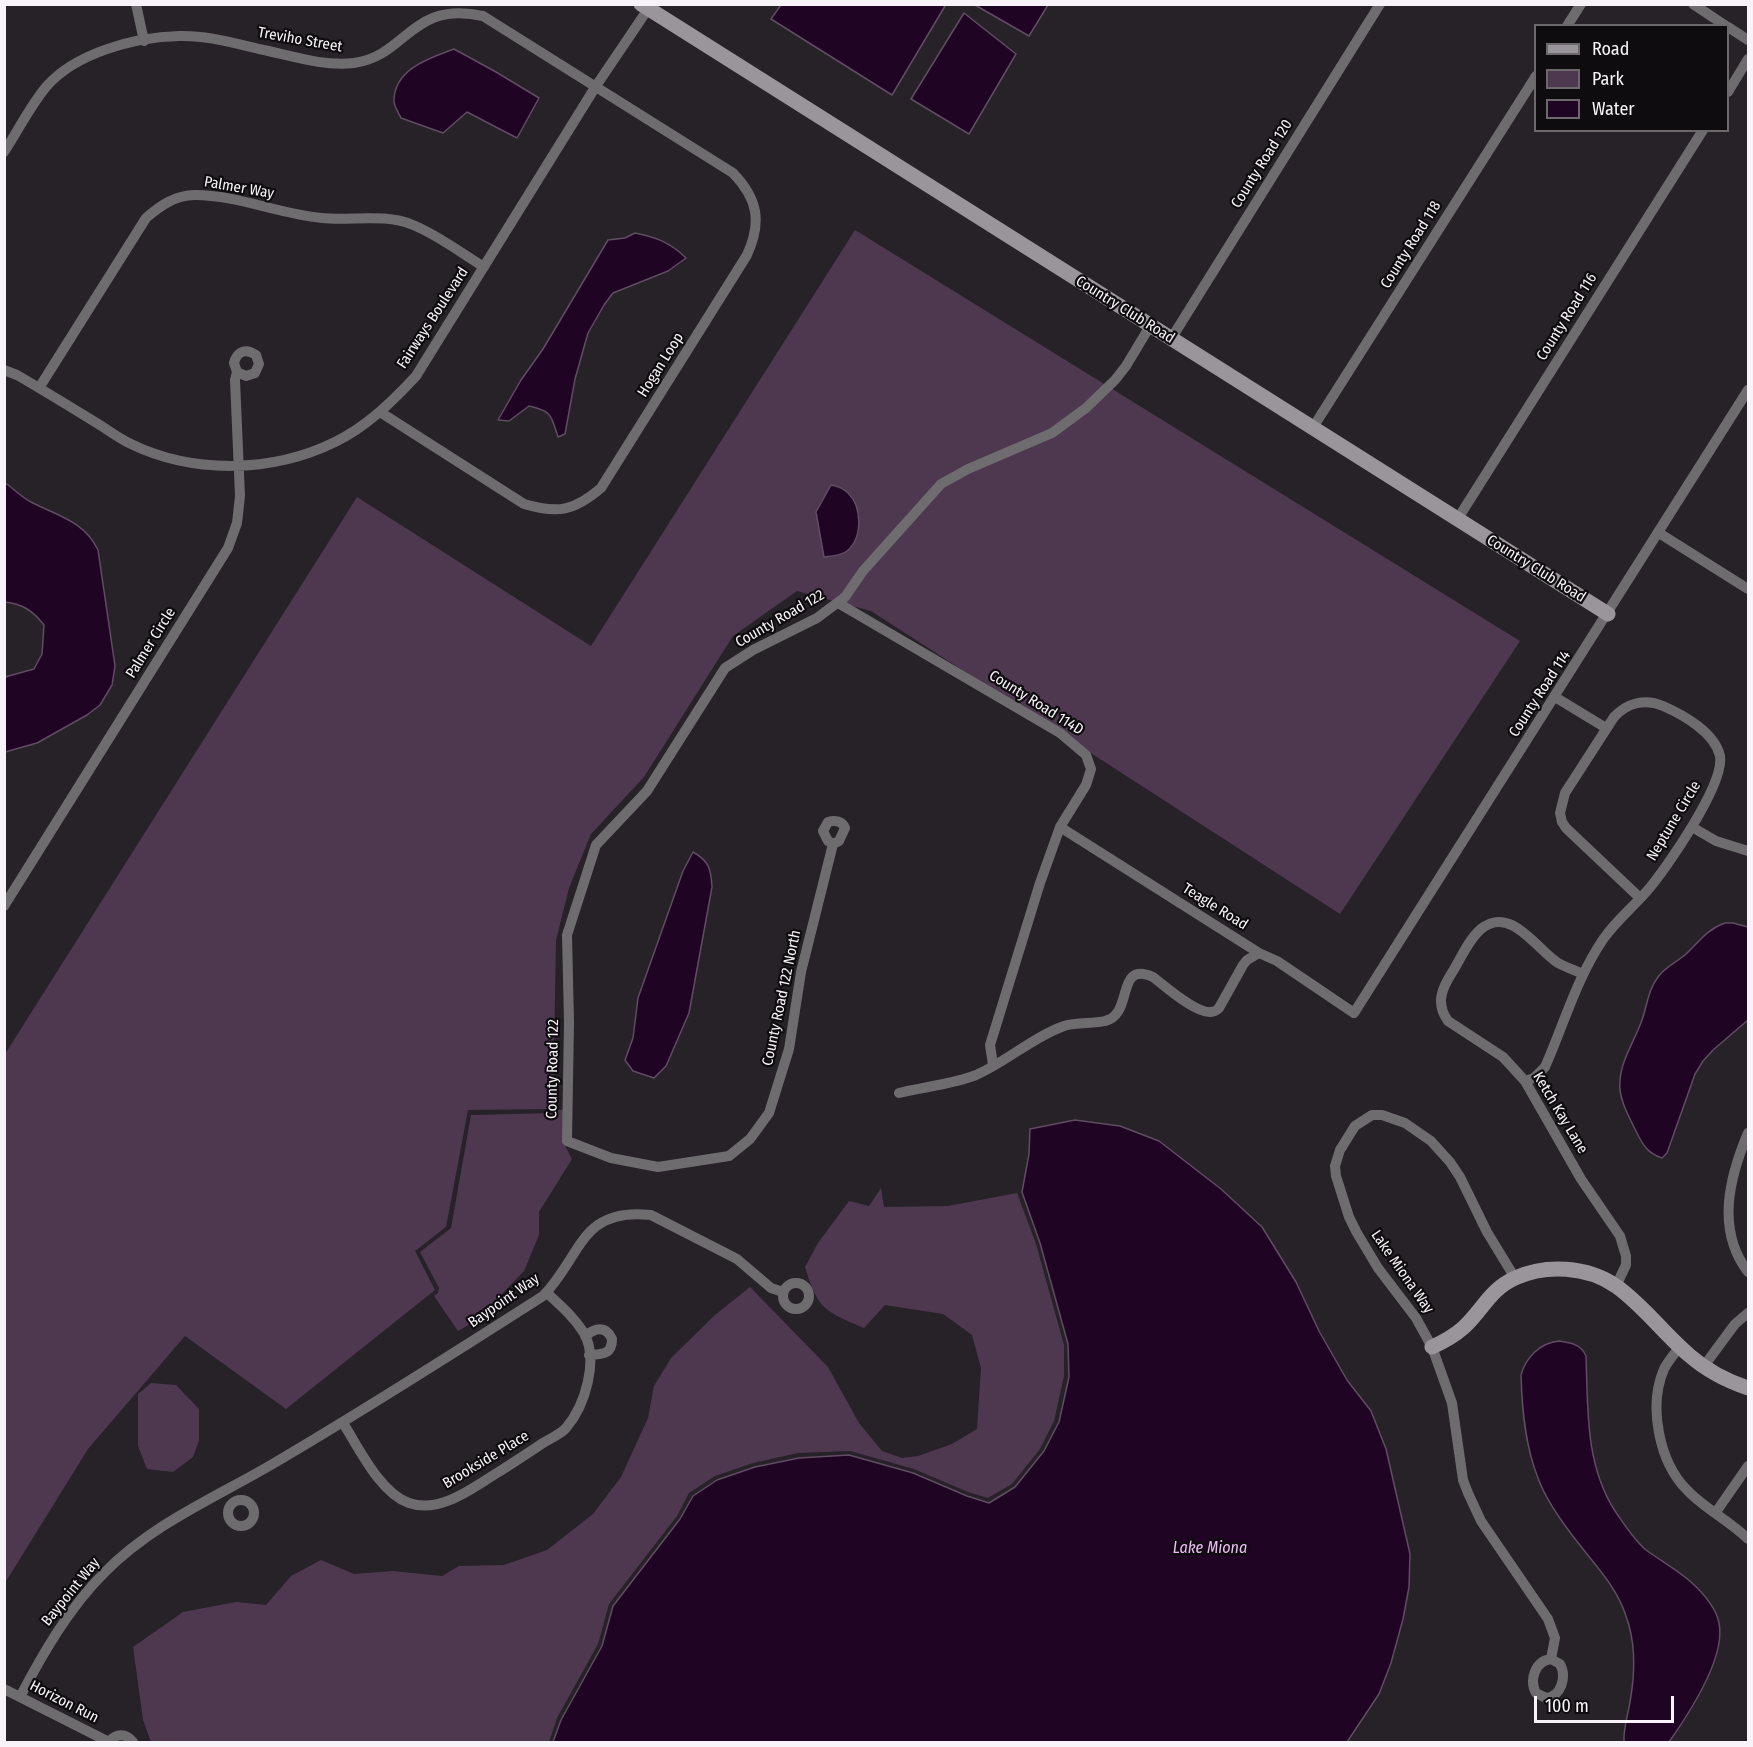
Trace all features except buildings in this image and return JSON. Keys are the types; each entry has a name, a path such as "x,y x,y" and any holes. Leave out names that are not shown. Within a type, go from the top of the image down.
{"street":[{"path":"136,4 144,41"},
{"name":"County Road 120","path":"1171,339 1380,4"},
{"path":"1569,24 1581,4"},
{"path":"1693,4 1724,24"},
{"name":"Country Club Road","path":"645,7 1608,614"},
{"name":"Fairways Boulevard","path":"4,370 17,375 131,444 181,461 207,466 238,466 291,459 335,442 380,412 416,376 645,7"},
{"name":"Treviho Street","path":"4,152 45,88 70,65 88,55 144,41 179,36 202,37 330,63 357,63 372,57 430,15 444,10 457,9 483,16 596,86"},
{"path":"1729,27 1749,40"},
{"path":"1729,90 1749,59"},
{"name":"County Road 118","path":"1312,429 1534,79"},
{"name":"Hogan Loop","path":"380,412 524,504 546,510 567,509 585,502 601,488 747,255 755,238 756,219 753,201 746,186 732,173 596,86"},
{"name":"County Road 116","path":"1457,520 1702,132"},
{"name":"Palmer Way","path":"39,388 146,218 173,199 193,195 320,218 398,220 429,232 484,267"},
{"name":"County Road 122","path":"567,1141 569,1022 567,935 596,845 647,791 725,668 753,650 817,618 838,603 845,597 863,571 941,484 968,469 1052,433 1086,408 1126,366 1150,326"},
{"name":"Palmer Circle","path":"4,906 228,548 237,523 240,496 235,380 237,372"},
{"name":"County Road 114","path":"1354,1013 1749,390"},
{"path":"1659,533 1749,589"},
{"name":"County Road 114D","path":"838,603 1060,733 1080,748 1089,760 1090,775 1060,827 1040,884 990,1045 993,1065"},
{"path":"1555,697 1606,728"},
{"name":"Neptune Circle","path":"1525,1082 1534,1078 1545,1067 1583,974 1605,935 1641,898 1692,826 1708,798 1720,765 1715,745 1707,735 1668,708 1650,702 1631,705 1620,711 1606,728 1565,793 1560,813 1562,822 1641,898"},
{"path":"1692,826 1716,841 1749,851"},
{"name":"Teagle Road","path":"1060,827 1259,953 1268,955 1354,1013"},
{"name":"County Road 122 North","path":"567,1141 611,1158 658,1167 729,1156 750,1139 769,1113 789,1049 801,972 833,844"},
{"name":"Ketch Kay Lane","path":"1583,974 1558,963 1519,928 1510,923 1490,924 1476,935 1443,987 1440,1005 1442,1014 1448,1021 1503,1057 1525,1082 1581,1179 1620,1236 1626,1256 1626,1265 1616,1286"},
{"path":"899,1092 973,1076 1067,1025 1108,1021 1116,1017 1129,981 1137,974 1145,973 1153,977 1200,1010 1215,1011 1219,1008 1243,965 1259,953"},
{"name":"Lake Miona Way","path":"1515,1278 1486,1232 1460,1177 1442,1152 1418,1131 1394,1117 1372,1115 1355,1126 1337,1157 1336,1176 1342,1197 1357,1233 1368,1252 1416,1318 1432,1347 1452,1402 1463,1480 1467,1493 1481,1521 1548,1618 1555,1638 1551,1659"},
{"path":"1749,1133 1737,1166 1728,1216 1729,1231 1735,1251 1749,1272"},
{"name":"Baypoint Way","path":"20,1697 58,1632 103,1574 151,1533 176,1516 229,1490 343,1423 547,1293 585,1236 598,1223 616,1215 636,1213 651,1215 737,1259 771,1288 783,1292"},
{"path":"1432,1347 1449,1339 1464,1328 1488,1297 1499,1287 1515,1278 1538,1271 1566,1269 1586,1273 1616,1286 1680,1347 1704,1366 1721,1377 1749,1388"},
{"name":"Brookside Place","path":"343,1423 381,1482 396,1496 410,1503 438,1504 454,1498 565,1429 581,1406 589,1378 590,1355 585,1336 576,1321 547,1293"},
{"path":"1704,1366 1735,1324 1749,1313"},
{"path":"585,1336 591,1331 600,1329 609,1333 612,1339 610,1349 606,1353 590,1355"},
{"path":"1680,1347 1670,1359 1660,1384 1657,1414 1663,1447 1672,1469 1685,1488 1749,1539"},
{"path":"1716,1512 1749,1466"},
{"path":"229,1490 236,1501"},
{"name":"Horizon Run","path":"4,1689 109,1742 116,1736 124,1735 133,1743"}],"green space":[{"path":"855,230 1520,641 1340,914 871,611 797,591 733,636 644,777 591,834 569,888 556,940 553,1109 468,1110 446,1227 415,1251 435,1290 286,1409 185,1336 88,1449 5,1583 5,1054 357,497 591,646"},
{"path":"557,1110 564,1110 563,1142 572,1159 539,1212 539,1235 524,1271 477,1320 458,1331 434,1296 438,1293 439,1288 420,1252 451,1228 471,1115 554,1113"},
{"path":"881,1188 884,1207 948,1206 1017,1193 1036,1244 1064,1345 1064,1376 1054,1421 1040,1449 1012,1484 988,1498 914,1469 850,1451 798,1453 753,1463 715,1476 689,1493 677,1516 609,1604 598,1644 557,1718 549,1742 151,1742 143,1720 133,1647 183,1612 236,1602 266,1605 291,1576 321,1560 354,1574 393,1571 442,1576 459,1566 504,1565 547,1550 593,1514 621,1477 648,1418 654,1386 671,1358 715,1315 750,1287 828,1367 859,1423 882,1451 902,1458 918,1456 952,1444 977,1429 981,1368 972,1335 943,1314 885,1305 864,1328 832,1313 819,1301 814,1292 805,1267 818,1243 849,1201 869,1206"},
{"path":"151,1383 176,1385 199,1409 199,1441 193,1457 173,1472 147,1469 138,1446 138,1394"}],"water":[{"path":"1048,4 1029,36 975,5"},
{"path":"781,5 945,6 892,95 771,19"},
{"path":"964,13 1016,54 969,134 911,99"},
{"path":"454,49 539,98 517,138 467,112 443,133 401,118 394,101 400,81 415,66"},
{"path":"635,233 663,241 686,258 668,271 613,293 604,305 588,333 575,379 565,434 558,437 550,415 529,406 509,421 498,420 608,240 625,238"},
{"path":"4,482 27,500 69,520 92,540 98,550 115,666 112,685 100,705 87,715 37,743 5,752 5,677 34,669 42,654 44,625 27,609 5,602"},
{"path":"831,485 844,490 853,499 859,522 856,538 847,551 839,555 824,557 816,512"},
{"path":"693,852 708,866 712,887 689,1013 666,1066 654,1078 633,1071 625,1060 633,1038 638,998 683,871"},
{"path":"1725,923 1748,927 1748,1020 1703,1061 1695,1074 1667,1153 1662,1158 1645,1147 1627,1112 1620,1087 1623,1065 1642,1020 1652,987 1658,977 1708,932"},
{"name":"Lake Miona","path":"1075,1120 1120,1126 1159,1141 1221,1189 1262,1227 1296,1282 1319,1331 1347,1380 1371,1411 1386,1449 1410,1554 1409,1587 1391,1663 1379,1694 1347,1742 553,1742 561,1720 602,1646 613,1606 680,1519 693,1496 717,1480 755,1467 799,1458 849,1455 913,1473 989,1503 1015,1487 1044,1451 1059,1422 1069,1377 1068,1344 1040,1243 1022,1192 1029,1154 1030,1129"},
{"path":"1552,1342 1571,1343 1586,1356 1588,1416 1593,1455 1605,1493 1615,1511 1629,1532 1646,1550 1686,1578 1700,1591 1712,1606 1719,1623 1720,1637 1717,1652 1704,1685 1669,1742 1624,1742 1634,1670 1632,1637 1626,1616 1612,1587 1567,1529 1551,1504 1541,1487 1530,1453 1523,1414 1521,1375 1526,1362 1535,1352"}]}
